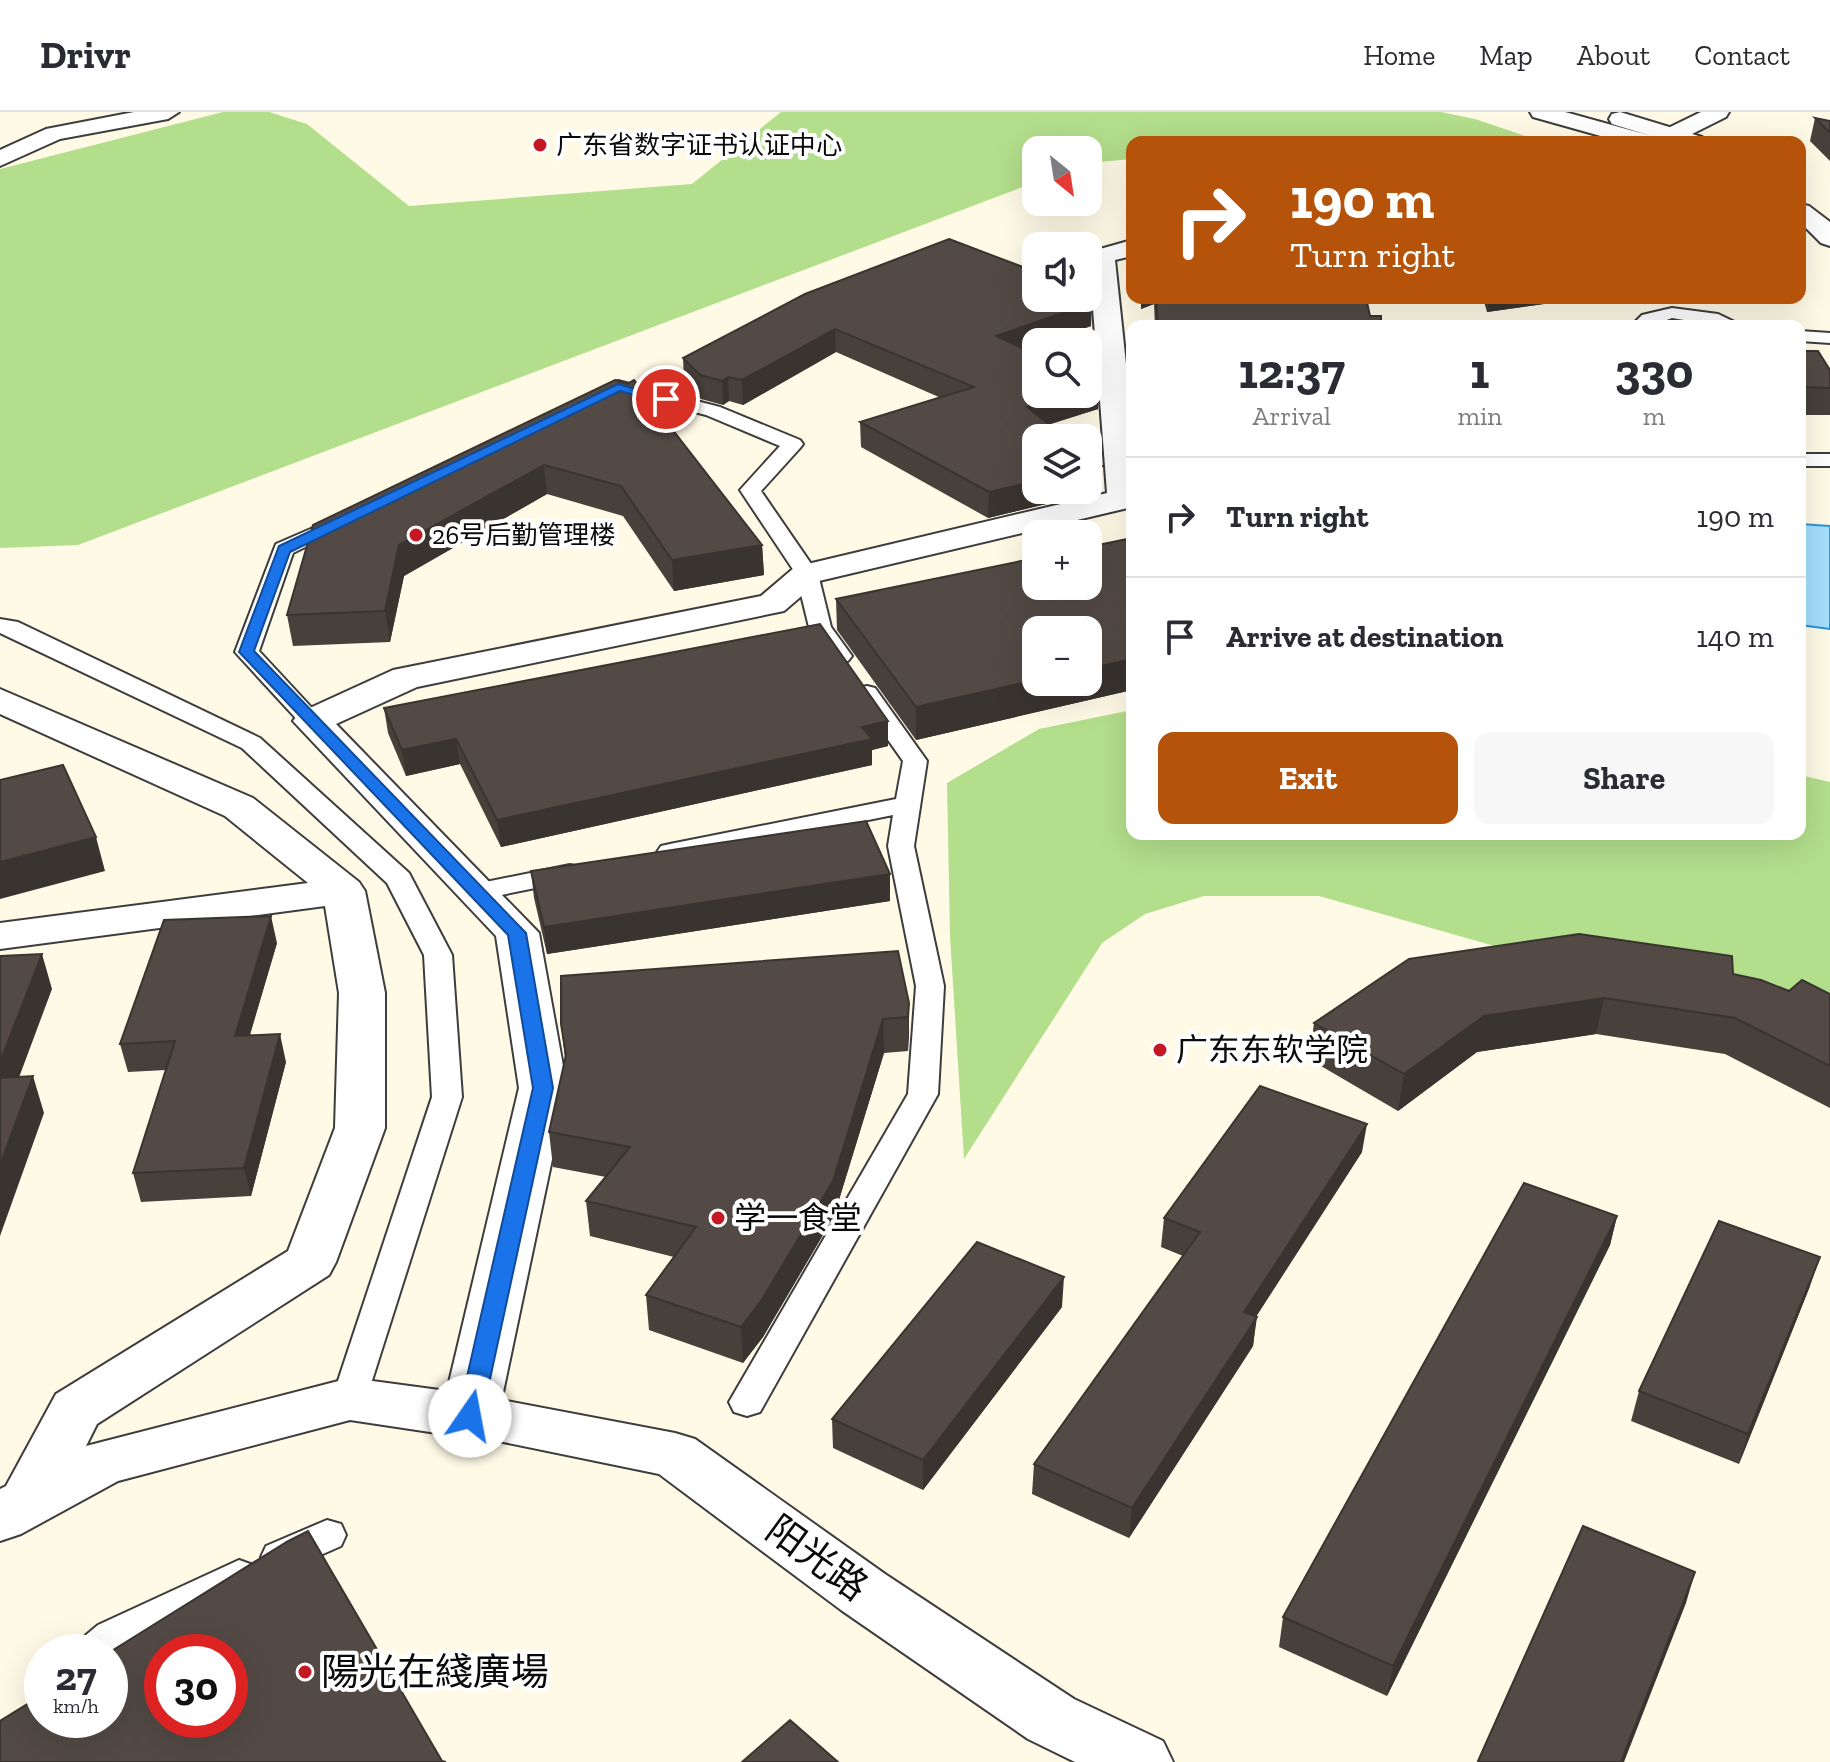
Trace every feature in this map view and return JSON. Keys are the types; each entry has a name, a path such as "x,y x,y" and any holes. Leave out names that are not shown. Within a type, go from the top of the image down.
{"street":[{"path":"0,159 54,134 168,112"},
{"path":"1541,112 1626,136"},
{"path":"1591,112 1675,136"},
{"path":"1672,135 1718,112"},
{"path":"1806,191 1830,203"},
{"path":"1806,215 1818,223 1830,238"},
{"path":"470,1416 543,1088 517,933 312,721 406,678 772,604 807,574 1124,499 1102,256 1126,250"},
{"path":"0,700 239,807 344,891 362,993 360,1128 310,1262 76,1409 13,1510"},
{"path":"0,936 344,891"},
{"path":"13,1510 102,1463 350,1399"},
{"name":"阳光路","path":"350,1399 470,1416 675,1455 863,1592 1051,1719 1140,1762"}],"lane":[{"path":"1649,320 1684,314 1719,320"},
{"path":"1806,336 1830,338"},
{"path":"591,401 618,387 713,411 793,444 750,490 807,574 820,627 915,761 901,846 930,986 923,1094 747,1402"},
{"path":"1806,460 1830,460"},
{"path":"312,721 247,652 284,549 367,509"},
{"path":"0,626 10,627 251,743 399,879 438,955 447,1097 350,1399"},
{"path":"646,857 908,804"},
{"path":"476,892 600,867"},
{"path":"118,1634 327,1535"}],"green space":[{"path":"223,112 269,112 307,124 409,206 692,184 781,112 1441,112 1475,119 1525,136 1126,136 1126,160 1102,162 1102,136 1022,136 1022,187 78,545 0,548 0,169"},
{"path":"1126,711 1126,840 1806,840 1806,776 1830,782 1830,1029 1558,964 1319,896 1204,896 1145,914 1102,943 964,1159 950,936 947,783 1039,729"}],"water":[{"path":"1806,524 1830,526 1830,629 1806,626"}],"building":[{"path":"1815,118 1830,121 1830,133"},
{"path":"949,239 1022,267 1022,312 1066,312 996,336 1022,348 1022,408 1028,408 1048,424 1022,424 1022,484 989,492 860,422 974,387 835,329 742,380 728,377 722,381 700,375 683,358 805,294"},
{"path":"1156,304 1367,304 1370,316 1381,316 1381,320 1158,320"},
{"path":"1806,351 1818,351 1830,370 1830,388 1806,387"},
{"path":"615,380 627,384 634,380 762,545 672,560 621,486 544,465 399,545 385,611 287,615 313,525"},
{"path":"1126,539 1126,660 1102,666 1102,616 1022,616 1022,683 916,707 836,599 1022,561 1022,600 1102,600 1102,544"},
{"path":"820,624 888,721 862,727 872,739 497,820 456,739 402,750 384,708"},
{"path":"63,765 96,837 0,862 0,780"},
{"path":"866,821 890,874 544,927 531,871"},
{"path":"271,916 235,1036 280,1034 244,1168 133,1173 175,1041 120,1044 164,920"},
{"path":"1579,934 1732,956 1733,974 1789,991 1802,980 1830,994 1830,1066 1735,1018 1604,998 1484,1016 1404,1074 1314,1023 1409,959"},
{"path":"898,951 909,1003 908,1017 883,1019 833,1181 761,1301 741,1327 646,1295 696,1227 586,1201 630,1147 549,1132 566,1055 561,1024 561,976"},
{"path":"42,954 0,1062 0,956"},
{"path":"33,1076 0,1165 0,1078"},
{"path":"1260,1086 1367,1124 1244,1312 1257,1317 1132,1508 1034,1464 1200,1232 1164,1218"},
{"path":"1524,1183 1617,1216 1393,1666 1283,1617"},
{"path":"1719,1221 1820,1257 1748,1434 1639,1391"},
{"path":"977,1242 1064,1277 923,1460 832,1419"},
{"path":"1583,1526 1695,1572 1621,1762 1480,1762 1478,1761"},
{"name":"陽光在綫廣場","path":"308,1531 442,1761 446,1762 0,1762 0,1721 24,1706 24,1738 128,1738 128,1641"},
{"path":"790,1720 838,1762 742,1762"}],"place":[{"name":"广东省数字证书认证中心","path":"540,145"},
{"name":"26号后勤管理楼","path":"416,535"},
{"name":"广东东软学院","path":"1160,1050"},
{"name":"学一食堂","path":"718,1218"},
{"name":"陽光在綫廣場","path":"305,1672"}],"route":[{"path":"470,1416 543,1088 517,933 247,652 284,549 618,387 666,399"}]}
